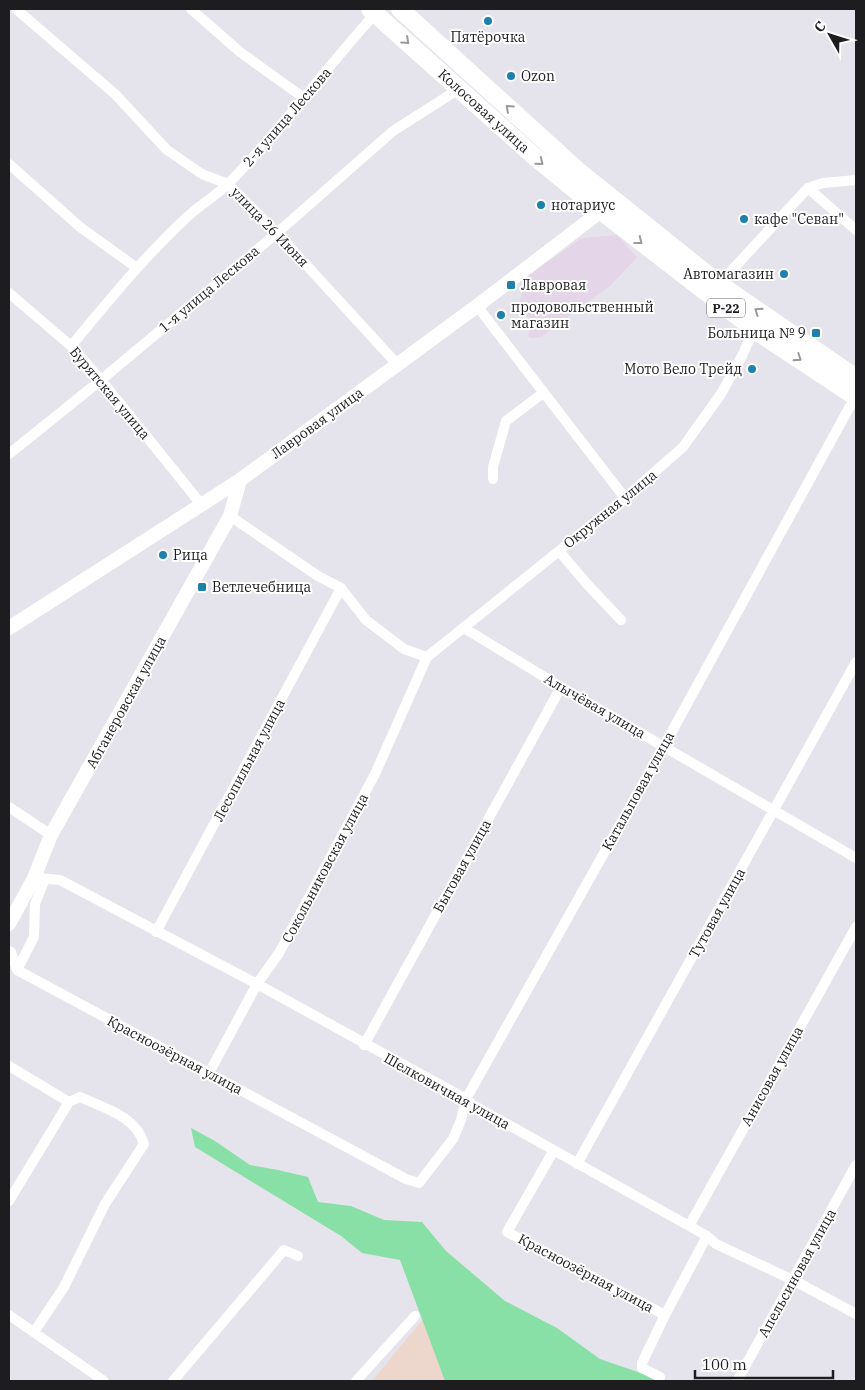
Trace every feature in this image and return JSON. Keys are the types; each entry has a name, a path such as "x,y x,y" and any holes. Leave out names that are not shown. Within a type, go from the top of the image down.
{"highway":[{"name":"Колосовая улица","path":"400,9 577,170 606,204"},
{"name":"Колосовая улица","path":"373,11 534,157 606,204"},
{"name":"Р-22","path":"606,204 856,378"},
{"name":"Р-22","path":"606,204 754,329 856,397"}],"street":[{"name":"улица 26 Июня","path":"16,9 115,94 167,150 202,174 228,184 277,233 397,364"},
{"path":"191,9 240,52 304,98"},
{"name":"2-я улица Лескова","path":"71,346 137,268 185,218 228,184 304,98 373,11"},
{"name":"1-я улица Лескова","path":"10,451 101,380 277,233 393,131 459,89"},
{"path":"9,164 80,227 137,268"},
{"path":"719,284 808,188 823,183 856,180"},
{"path":"808,188 856,230"},
{"name":"Лавровая улица","path":"9,628 240,480 478,306 606,204"},
{"name":"Бурятская улица","path":"9,293 71,346 101,380 201,504"},
{"path":"478,306 625,498"},
{"name":"Окружная улица","path":"427,657 625,498 683,447 721,394 743,354 754,329"},
{"path":"493,478 493,467 506,421 543,392"},
{"name":"Катальповая улица","path":"419,1183 453,1139 466,1100 856,397"},
{"name":"Абганеровская улица","path":"9,924 39,878 52,835 230,516 240,480"},
{"path":"230,516 318,576 341,588 366,620 404,649 427,657"},
{"path":"559,551 621,620"},
{"name":"Лесопильная улица","path":"156,932 341,588"},
{"name":"Алычёвая улица","path":"464,628 561,687 856,858"},
{"name":"Сокольниковская улица","path":"209,1073 257,984 279,953 375,774 427,657"},
{"name":"Тутовая улица","path":"577,1164 856,662"},
{"name":"Бытовая улица","path":"364,1045 561,687"},
{"path":"9,807 52,835"},
{"path":"17,970 34,937 35,904 39,878"},
{"name":"Шелковичная улица","path":"39,878 60,880 257,984 707,1236 716,1244 794,1280 856,1314"},
{"name":"Анисовая улица","path":"689,1226 856,926"},
{"path":"9,950 17,970"},
{"name":"Красноозёрная улица","path":"17,970 406,1180 419,1183"},
{"path":"9,1066 69,1102"},
{"path":"9,1201 69,1102 80,1097 132,1122 142,1135 144,1144 105,1204 64,1287 34,1332"},
{"name":"Красноозёрная улица","path":"554,1150 507,1232 664,1315"},
{"name":"Апельсиновая улица","path":"738,1381 856,1165"},
{"path":"660,1378 642,1368 642,1363 664,1315 707,1236"},
{"path":"173,1381 284,1250 298,1256"},
{"path":"9,1315 104,1381"},
{"path":"356,1381 415,1316"}],"shaded area":[{"path":"617,235 637,257 611,285 541,337 530,338 528,335 533,326 518,307 526,277 582,238"},
{"path":"438,1301 589,1381 372,1381"}],"green space":[{"path":"191,1128 215,1141 250,1165 308,1177 318,1202 351,1206 384,1220 422,1222 446,1251 505,1301 557,1328 600,1359 664,1381 445,1381 400,1260 362,1253 341,1236 195,1147"}],"place":[{"name":"Пятёрочка","path":"488,21"},
{"name":"Ozon","path":"511,76"},
{"name":"нотариус","path":"541,205"},
{"name":"кафе \"Севан\"","path":"744,219"},
{"name":"Автомагазин","path":"784,274"},
{"name":"Лавровая","path":"511,285"},
{"name":"продовольственный магазин","path":"501,315"},
{"name":"Больница № 9","path":"816,333"},
{"name":"Мото Вело Трейд","path":"752,369"},
{"name":"Рица","path":"163,555"},
{"name":"Ветлечебница","path":"202,587"}]}
